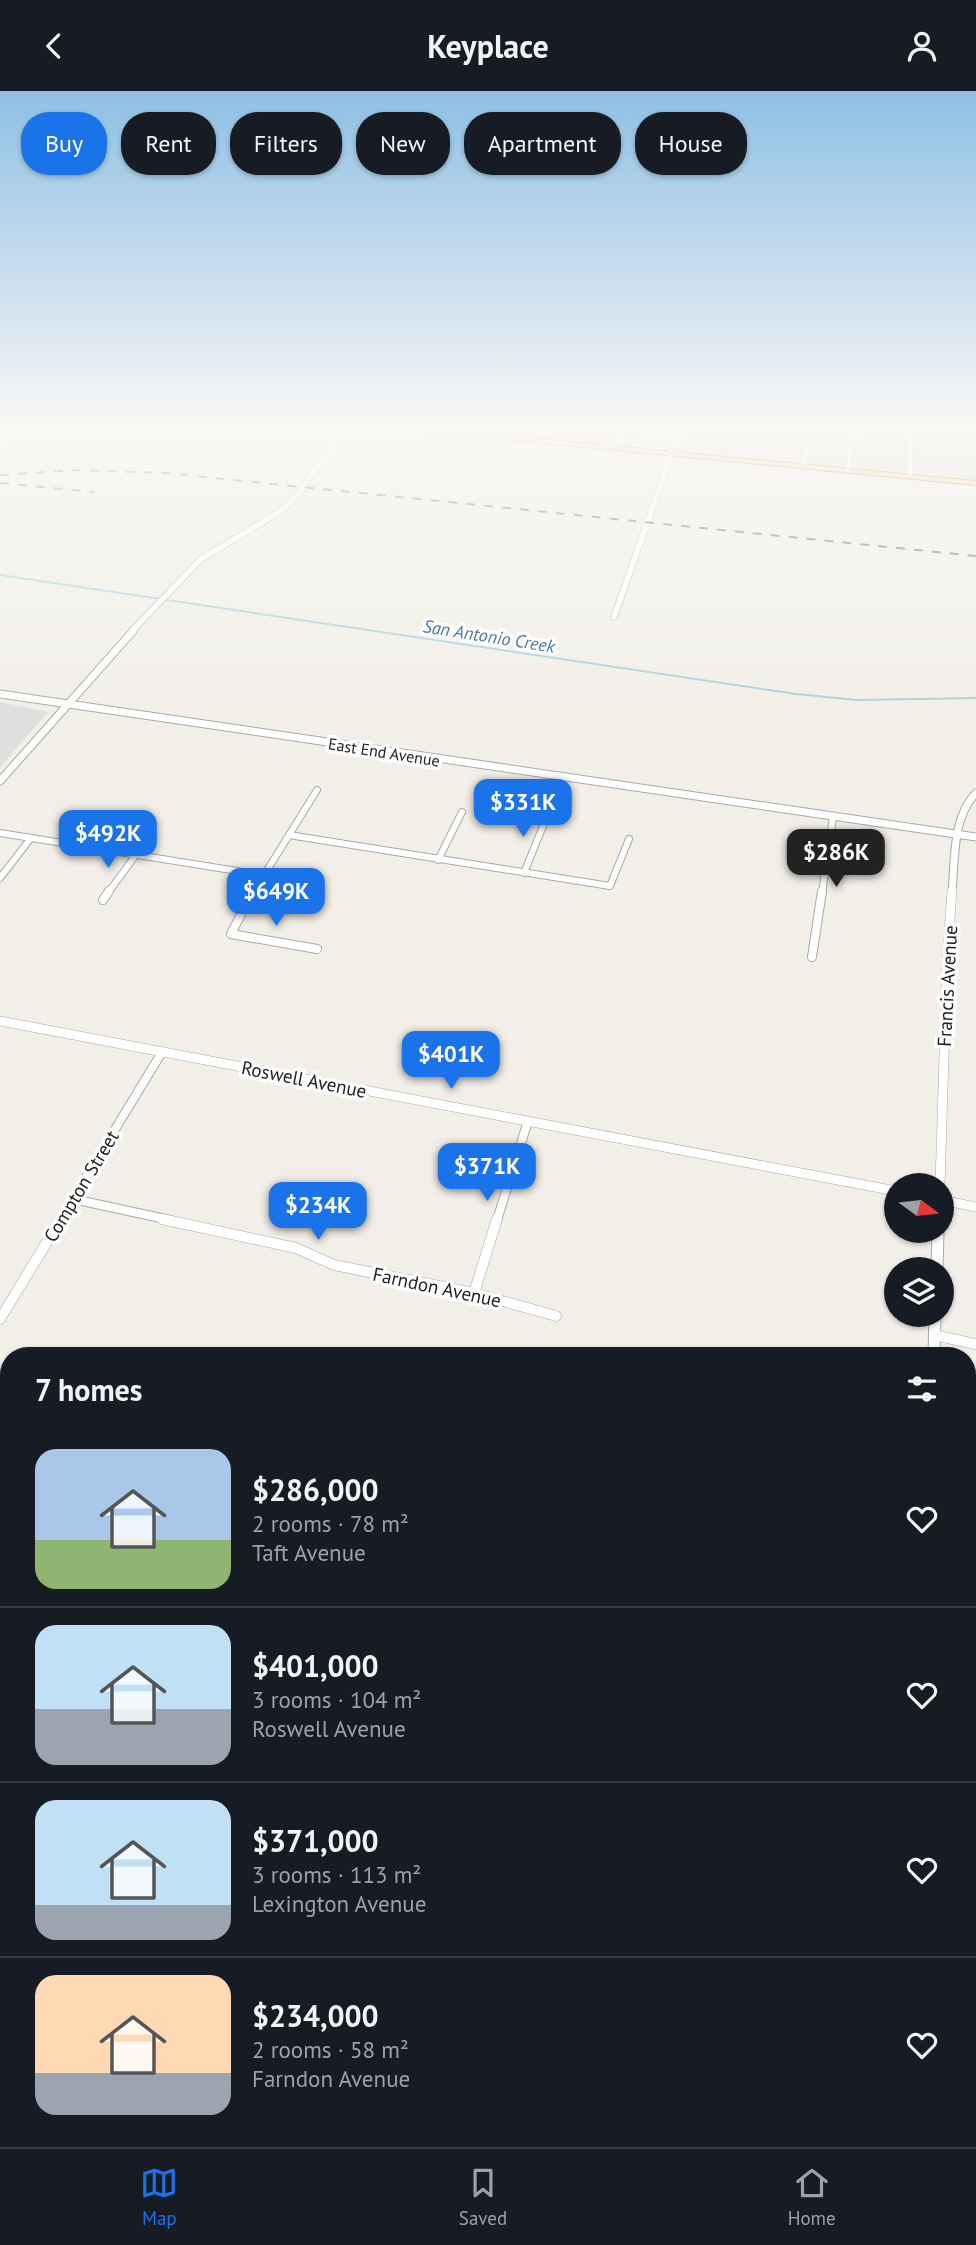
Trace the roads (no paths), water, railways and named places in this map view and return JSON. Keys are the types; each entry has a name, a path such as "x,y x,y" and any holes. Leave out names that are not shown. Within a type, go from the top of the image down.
{"street":[{"path":"0,781 186,572 220,546 266,520"},
{"path":"614,617 649,520"},
{"name":"East End Avenue","path":"0,695 562,779 976,837"},
{"path":"524,873 562,779"},
{"path":"317,790 262,875 231,935 317,949"},
{"name":"Francis Avenue","path":"940,1173 947,960 957,834 967,802 976,793"},
{"path":"438,860 462,812"},
{"path":"812,957 833,817"},
{"path":"0,833 262,875"},
{"path":"289,835 610,886 629,839"},
{"path":"0,878 31,838"},
{"path":"103,900 135,856"},
{"name":"Roswell Avenue","path":"0,1021 884,1189"},
{"name":"Compton Street","path":"0,1319 162,1052"},
{"path":"474,1293 528,1122"},
{"name":"Farndon Avenue","path":"73,1199 296,1248 334,1265 474,1293 556,1316"},
{"path":"954,1202 976,1207"},
{"path":"934,1327 934,1347"},
{"path":"934,1335 976,1344"}],"waterway":[{"name":"San Antonio Creek","path":"0,575 796,694 857,700 976,698"}],"railway":[{"path":"624,520 976,556"}]}
